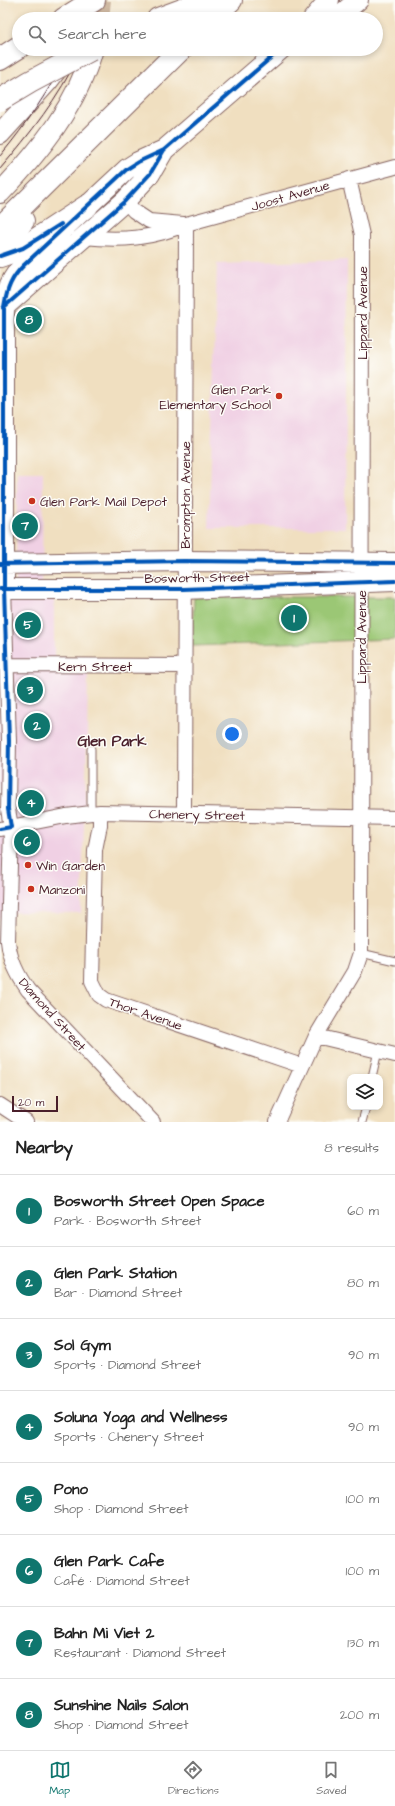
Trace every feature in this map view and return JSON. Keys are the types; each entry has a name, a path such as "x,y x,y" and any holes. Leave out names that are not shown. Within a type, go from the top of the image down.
{"main road":[{"path":"75,12 94,0"},
{"path":"177,12 209,0"},
{"path":"218,12 231,0"},
{"path":"319,12 329,0"},
{"path":"344,12 358,0"},
{"path":"0,59 12,51"},
{"path":"0,134 48,80 66,56"},
{"path":"0,100 79,56"},
{"path":"0,193 34,156 67,110 81,85 90,56"},
{"path":"0,228 174,56"},
{"path":"2,308 125,201 150,174 164,150 273,56"},
{"path":"247,78 282,56"},
{"path":"0,248 89,141"},
{"name":"Diamond Street","path":"2,588 2,308 9,284 14,275 128,169 138,162 164,150"},
{"path":"0,256 23,248 87,206"},
{"name":"Bosworth Street","path":"2,564 184,561 362,572 395,581"},
{"name":"Bosworth Street","path":"2,588 184,589 362,572 395,562"}],"street":[{"name":"Joost Avenue","path":"84,236 120,240 140,238 169,232 186,224 395,167"},
{"name":"Lippard Avenue","path":"277,1122 316,1036 355,971 361,953 362,235 349,179"},
{"name":"Joost Avenue","path":"125,201 134,211 149,221 186,224"},
{"name":"Brompton Avenue","path":"184,814 186,224"},
{"name":"Diamond Street","path":"2,588 6,665 4,764 8,809 5,828 8,941 13,965 28,990 153,1122"},
{"name":"Kern Street","path":"6,665 184,666"},
{"name":"Chenery Street","path":"5,828 66,816 96,813 395,818"},
{"name":"Thor Avenue","path":"96,813 100,825 95,850 92,981 99,995 113,1002 302,1066"},
{"path":"316,1036 395,1055"},
{"path":"0,1105 26,1122"}],"lane":[{"path":"91,749 96,813"},
{"path":"361,953 395,961"},
{"path":"373,1074 378,1051"},
{"path":"362,1122 365,1110"}],"shaded area":[{"name":"Glen Park Elementary School","path":"347,260 345,528 209,528 217,264"},
{"path":"17,472 43,472 42,594 54,595 54,660 88,660 87,741 81,913 4,912 4,919 0,919 0,595 16,595"}],"green space":[{"path":"194,597 395,597 395,639 192,646"}],"tunnel":[{"path":"100,12 101,0"}],"tram line":[{"path":"0,156 38,106 67,56"},
{"path":"0,169 43,115 62,86 78,56"}],"cycle path":[{"path":"0,829 11,827 8,809 9,741 4,588 4,307 8,289 13,279 24,265 127,169 138,162 164,150 273,56"},
{"path":"3,308 125,201 150,174 164,150"},
{"path":"0,256 23,248 61,224"},
{"path":"0,564 184,561 395,563"},
{"path":"0,589 184,589 395,581"}],"place":[{"name":"Sunshine Nails Salon","path":"29,320"},
{"name":"Glen Park Elementary School","path":"279,396"},
{"name":"Glen Park Mail Depot","path":"32,501"},
{"name":"Bahn Mi Viet 2","path":"25,526"},
{"name":"Bosworth Street Open Space","path":"294,618"},
{"name":"Pono","path":"28,625"},
{"name":"Sol Gym","path":"30,690"},
{"name":"Glen Park Station","path":"37,726"},
{"name":"Soluna Yoga and Wellness","path":"31,803"},
{"name":"Glen Park Cafe","path":"27,842"},
{"name":"Win Garden","path":"28,865"},
{"name":"Manzoni","path":"31,889"}],"district":[{"name":"Glen Park","path":"112,741"}]}
